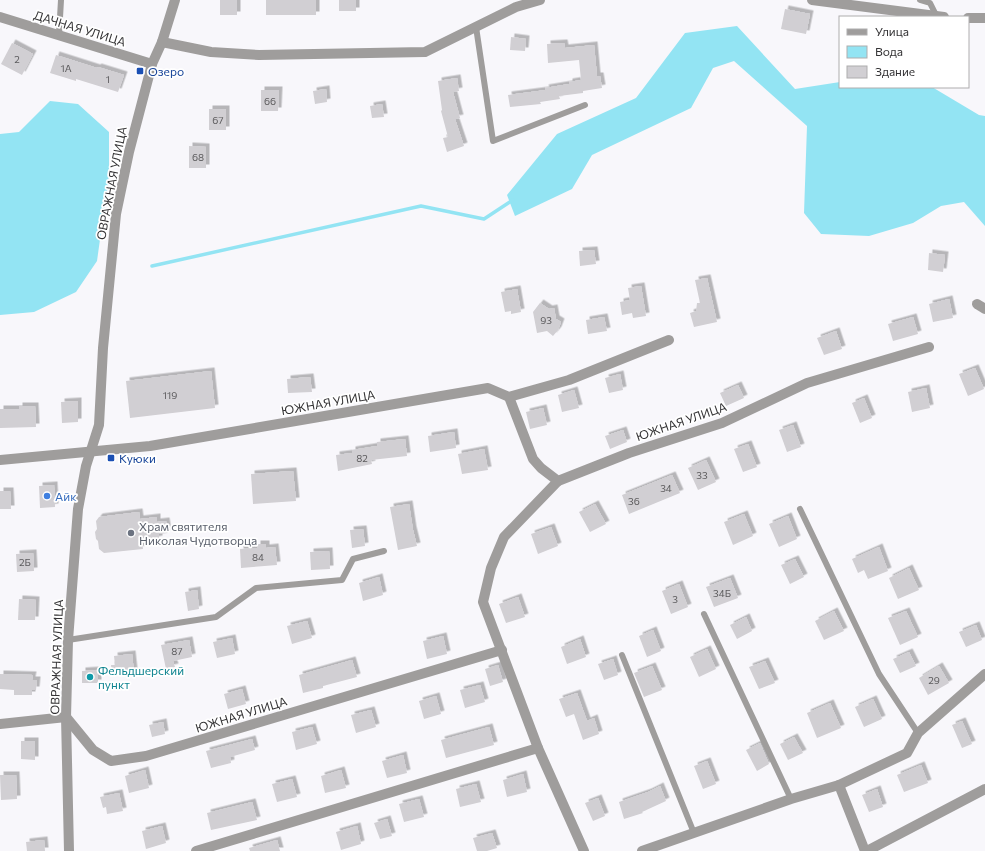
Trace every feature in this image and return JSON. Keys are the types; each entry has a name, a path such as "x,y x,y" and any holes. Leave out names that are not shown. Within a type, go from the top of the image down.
{"street":[{"name":"ОВРАЖНАЯ УЛИЦА","path":"69,851 66,717 68,640 78,509 86,466 99,425 103,340 116,214 129,152 152,64 162,42 175,0"},
{"path":"162,42 211,52 260,55 425,52 516,7 540,0"},
{"path":"812,0 930,16"},
{"name":"ДАЧНАЯ УЛИЦА","path":"0,17 152,64"},
{"path":"969,18 985,18"},
{"path":"584,851 538,748 483,602 491,568 504,537 558,481 541,468 533,459 509,397 569,380 669,340"},
{"name":"ЮЖНАЯ УЛИЦА","path":"558,481 629,453 722,423 807,383 929,347"},
{"name":"ЮЖНАЯ УЛИЦА","path":"0,460 150,446 488,388 509,397"},
{"name":"ЮЖНАЯ УЛИЦА","path":"66,717 93,750 111,761 146,756 502,650"},
{"path":"642,851 791,799 838,786 907,753 918,733 985,674"},
{"path":"0,724 66,717"},
{"path":"196,851 538,748"},
{"path":"838,786 866,851 985,789"}],"lane":[{"path":"59,35 61,0"},
{"path":"920,0 930,3 936,16"},
{"path":"476,27 493,141 585,105"},
{"path":"800,509 879,674 918,733"},
{"path":"68,640 216,617 256,588 342,580 353,559 384,550"},
{"path":"704,614 791,799"},
{"path":"622,655 694,833"}],"water":[{"path":"737,26 795,89 839,82 839,88 934,88 979,115 985,116 985,226 964,202 941,206 913,223 869,236 821,234 804,213 807,126 734,61 713,68 691,108 592,155 572,189 515,216 507,195 557,134 636,98 685,33"},
{"path":"50,101 78,104 109,132 109,175 97,261 76,292 34,312 0,315 0,134 19,132"}],"building":[{"path":"220,0 237,0 237,15 220,15"},
{"path":"266,0 316,0 316,15 266,15"},
{"path":"339,0 356,0 356,11 339,11"},
{"path":"785,9 810,14 806,34 781,29"},
{"path":"511,37 526,39 525,51 510,50"},
{"path":"12,43 33,54 22,75 1,64"},
{"path":"564,43 565,48 594,45 597,76 600,76 602,88 583,91 583,93 559,96 560,99 540,102 541,104 510,107 508,95 546,90 545,88 569,84 569,82 581,80 579,60 548,63 547,44"},
{"path":"56,55 124,75 118,92 76,79 76,81 50,73"},
{"path":"457,78 459,91 453,92 460,118 455,119 464,146 447,152 443,138 448,137 441,111 438,81"},
{"path":"326,89 327,102 315,104 313,91"},
{"path":"261,90 279,90 278,111 261,111"},
{"path":"382,104 384,117 372,118 370,106"},
{"path":"209,109 226,109 226,130 209,130"},
{"path":"189,146 206,147 206,168 189,168"},
{"path":"594,250 596,264 580,266 579,251"},
{"path":"929,253 945,255 943,272 928,270"},
{"path":"707,278 717,322 694,327 690,313 696,311 697,303 700,303 695,280"},
{"path":"641,286 646,316 633,318 632,313 622,315 620,302 630,300 628,288"},
{"path":"517,289 521,312 511,314 511,311 505,312 501,292"},
{"path":"949,299 953,318 933,322 929,304"},
{"path":"540,303 549,309 554,308 556,319 561,322 558,330 553,336 547,331 537,333 533,312"},
{"path":"604,317 607,331 588,334 586,320"},
{"path":"913,317 918,334 893,341 888,324"},
{"path":"836,331 842,349 824,355 817,338"},
{"path":"975,368 984,389 968,396 959,374"},
{"path":"211,371 215,408 130,418 126,381"},
{"path":"620,374 623,390 609,393 605,378"},
{"path":"310,377 312,392 288,393 287,379"},
{"path":"738,385 744,398 726,406 720,393"},
{"path":"926,388 930,408 912,412 908,392"},
{"path":"574,390 579,408 562,412 558,395"},
{"path":"864,398 872,418 860,423 852,403"},
{"path":"78,401 78,422 62,423 61,402"},
{"path":"19,406 35,406 36,427 0,428 0,409 19,409"},
{"path":"543,408 547,425 530,429 526,412"},
{"path":"793,425 801,447 787,452 779,430"},
{"path":"623,430 627,442 610,449 605,436"},
{"path":"454,432 456,448 430,452 428,436"},
{"path":"405,439 407,456 371,460 372,464 338,471 336,455 352,453 352,450 377,446 377,442"},
{"path":"748,444 757,467 743,472 734,449"},
{"path":"484,449 488,470 462,474 458,454"},
{"path":"706,460 716,482 698,490 688,468"},
{"path":"293,471 296,501 253,504 251,474"},
{"path":"672,475 680,493 629,514 622,495"},
{"name":"Айк","path":"54,485 55,507 40,508 39,486"},
{"path":"0,491 10,491 11,509 0,509"},
{"path":"409,504 417,546 398,550 390,507"},
{"path":"595,504 606,524 590,532 579,512"},
{"name":"Храм святителя Николая Чудотворца","path":"139,512 140,519 157,517 157,522 166,521 168,533 159,534 159,539 142,542 143,549 104,553 99,549 95,532 97,529 96,521 99,517"},
{"path":"744,514 753,536 733,545 724,522"},
{"path":"788,516 797,539 779,547 769,524"},
{"path":"551,527 558,546 538,554 531,534"},
{"path":"363,529 365,546 352,548 350,530"},
{"path":"257,544 266,544 266,548 275,547 277,565 241,568 240,549 257,548"},
{"path":"879,547 888,571 868,579 864,570 858,573 852,559"},
{"path":"329,551 330,569 311,570 310,552"},
{"path":"33,553 34,571 17,572 16,554"},
{"path":"795,559 804,577 790,584 781,565"},
{"path":"909,568 919,590 898,599 889,578"},
{"path":"379,577 383,595 363,601 359,583"},
{"path":"730,578 738,598 714,607 706,587"},
{"path":"679,584 688,607 671,614 662,591"},
{"path":"197,590 199,609 188,611 185,592"},
{"path":"518,597 525,617 506,623 499,604"},
{"path":"19,599 36,600 35,620 18,620"},
{"path":"834,611 844,631 824,640 815,621"},
{"path":"906,611 918,637 900,645 888,618"},
{"path":"746,617 752,631 737,639 730,625"},
{"path":"307,621 312,638 292,644 287,626"},
{"path":"976,625 982,640 966,647 959,632"},
{"path":"653,630 661,651 647,657 639,636"},
{"path":"443,636 447,654 427,659 423,641"},
{"path":"232,638 235,654 217,658 213,642"},
{"path":"580,639 586,657 567,664 561,647"},
{"path":"189,640 192,657 173,661 175,667 166,669 161,645"},
{"path":"707,649 716,669 699,677 690,657"},
{"path":"909,652 916,666 900,673 893,659"},
{"path":"132,654 134,672 112,675 111,665 115,665 114,656"},
{"path":"613,659 618,675 604,680 598,664"},
{"path":"352,660 357,677 303,693 299,675"},
{"path":"765,661 775,683 759,689 749,667"},
{"path":"498,665 503,682 490,686 485,669"},
{"path":"652,666 662,690 644,697 634,673"},
{"path":"939,666 949,683 928,695 919,678"},
{"name":"Фельдшерский пункт","path":"98,670 98,683 82,683 82,671"},
{"path":"0,674 33,675 32,680 37,680 36,690 32,690 32,695 14,695 14,690 0,689"},
{"path":"480,685 485,702 465,708 460,690"},
{"path":"242,689 246,704 228,709 224,694"},
{"path":"577,693 587,721 594,718 599,734 583,740 574,714 566,717 559,699"},
{"path":"436,696 441,714 424,719 419,701"},
{"path":"873,699 882,719 864,727 855,707"},
{"path":"830,703 841,728 817,738 807,713"},
{"path":"371,710 376,727 356,733 351,715"},
{"path":"962,721 972,744 962,748 952,725"},
{"path":"163,722 165,734 152,737 149,725"},
{"path":"312,727 317,744 296,750 292,732"},
{"path":"489,727 494,745 446,758 441,740"},
{"path":"794,737 803,753 788,760 780,744"},
{"path":"252,739 255,750 230,757 231,763 211,768 206,751"},
{"path":"21,741 35,741 35,760 21,759"},
{"path":"760,743 769,764 757,771 746,750"},
{"path":"403,755 407,773 387,778 382,761"},
{"path":"707,761 716,784 703,789 694,766"},
{"path":"921,765 928,783 904,792 897,775"},
{"path":"145,770 149,788 129,793 125,776"},
{"path":"341,770 346,788 325,793 321,776"},
{"path":"523,774 527,792 507,797 503,780"},
{"path":"0,775 16,775 17,799 1,800"},
{"path":"292,779 297,797 277,802 272,784"},
{"path":"476,784 481,802 460,807 456,789"},
{"path":"660,786 666,801 642,812 643,813 624,819 619,802 648,792"},
{"path":"877,789 883,807 869,812 862,795"},
{"path":"119,793 123,811 107,814 106,807 103,808 100,797"},
{"path":"598,798 605,816 593,821 585,803"},
{"path":"419,799 424,817 404,822 399,804"},
{"path":"252,802 257,820 211,830 207,813"},
{"path":"387,819 392,836 380,839 374,823"},
{"path":"162,826 166,843 146,849 142,831"},
{"path":"357,826 361,844 341,850 336,832"},
{"path":"492,833 497,848 487,851 477,851 473,838"},
{"path":"44,840 45,851 27,851 26,842"},
{"path":"277,840 280,851 250,851 249,848"}],"waterway":[{"path":"152,266 421,206 484,219 513,200"}],"place":[{"name":"Озеро","path":"140,71"},
{"name":"Куюки","path":"111,458"},
{"name":"Айк","path":"47,496"},
{"name":"Храм святителя Николая Чудотворца","path":"131,533"},
{"name":"Фельдшерский пункт","path":"90,677"}]}
